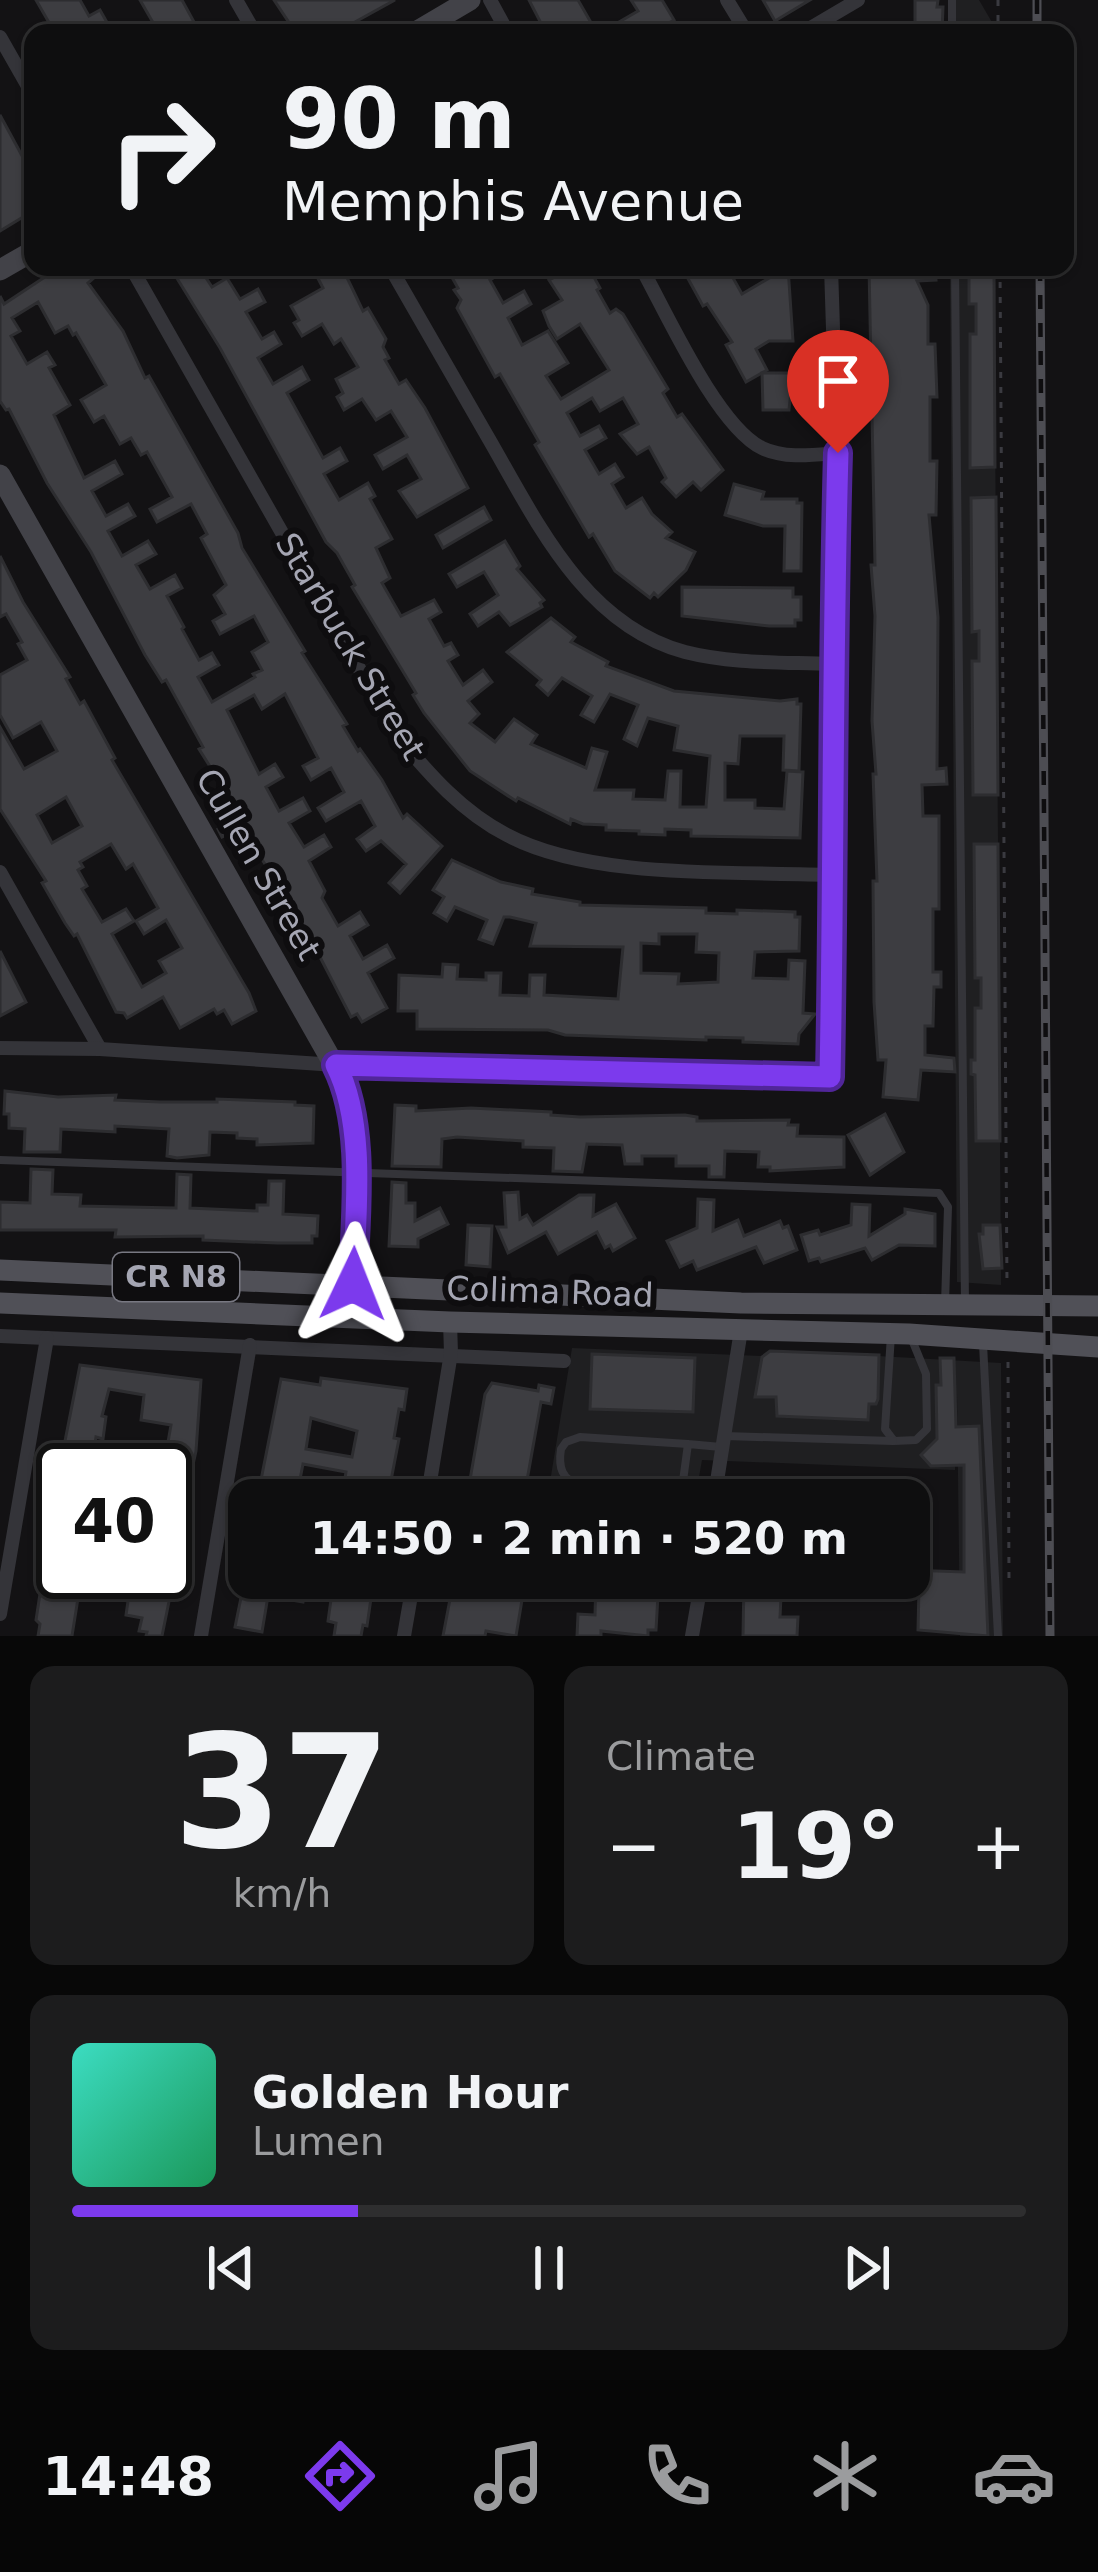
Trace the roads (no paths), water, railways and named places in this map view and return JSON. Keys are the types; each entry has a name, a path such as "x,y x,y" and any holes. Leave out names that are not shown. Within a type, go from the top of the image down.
{"main road":[{"name":"Colima Road","path":"0,1270 741,1303 1098,1306"},
{"path":"450,1322 451,1291"},
{"name":"Colima Road","path":"0,1303 983,1337 1098,1347"},
{"path":"741,1303 742,1330"}],"street":[{"path":"429,24 470,0"},
{"path":"818,24 859,0"},
{"path":"0,37 24,79"},
{"name":"Starbuck Street","path":"136,276 398,737 471,813 546,853 592,864 833,875"},
{"path":"395,276 553,549 615,617 684,652 831,664"},
{"path":"646,276 737,430 763,448 797,456 838,453"},
{"path":"0,1048 100,1049 336,1065 830,1077 831,664 838,453 831,276"},
{"name":"Cullen Street","path":"0,475 345,1084 357,1174 350,1316"},
{"path":"0,872 100,1049"},
{"path":"430,1479 451,1353 450,1322"},
{"path":"717,1479 742,1330"},
{"path":"0,1336 564,1361"},
{"path":"0,1614 47,1338"},
{"path":"201,1636 250,1345"},
{"path":"404,1636 410,1599"},
{"path":"692,1636 698,1599"}],"lane":[{"path":"955,276 955,1306"},
{"path":"0,1160 939,1193 948,1207 955,1306"},
{"path":"894,1441 885,1429 900,1334"},
{"path":"688,1444 682,1481 670,1489 580,1486 564,1478 561,1471 561,1449 574,1438 688,1444 916,1440 927,1429 926,1374 900,1334"},
{"path":"983,1337 998,1636"}],"railway":[{"path":"1037,0 1037,24"},
{"path":"1040,276 1050,1636"}]}
